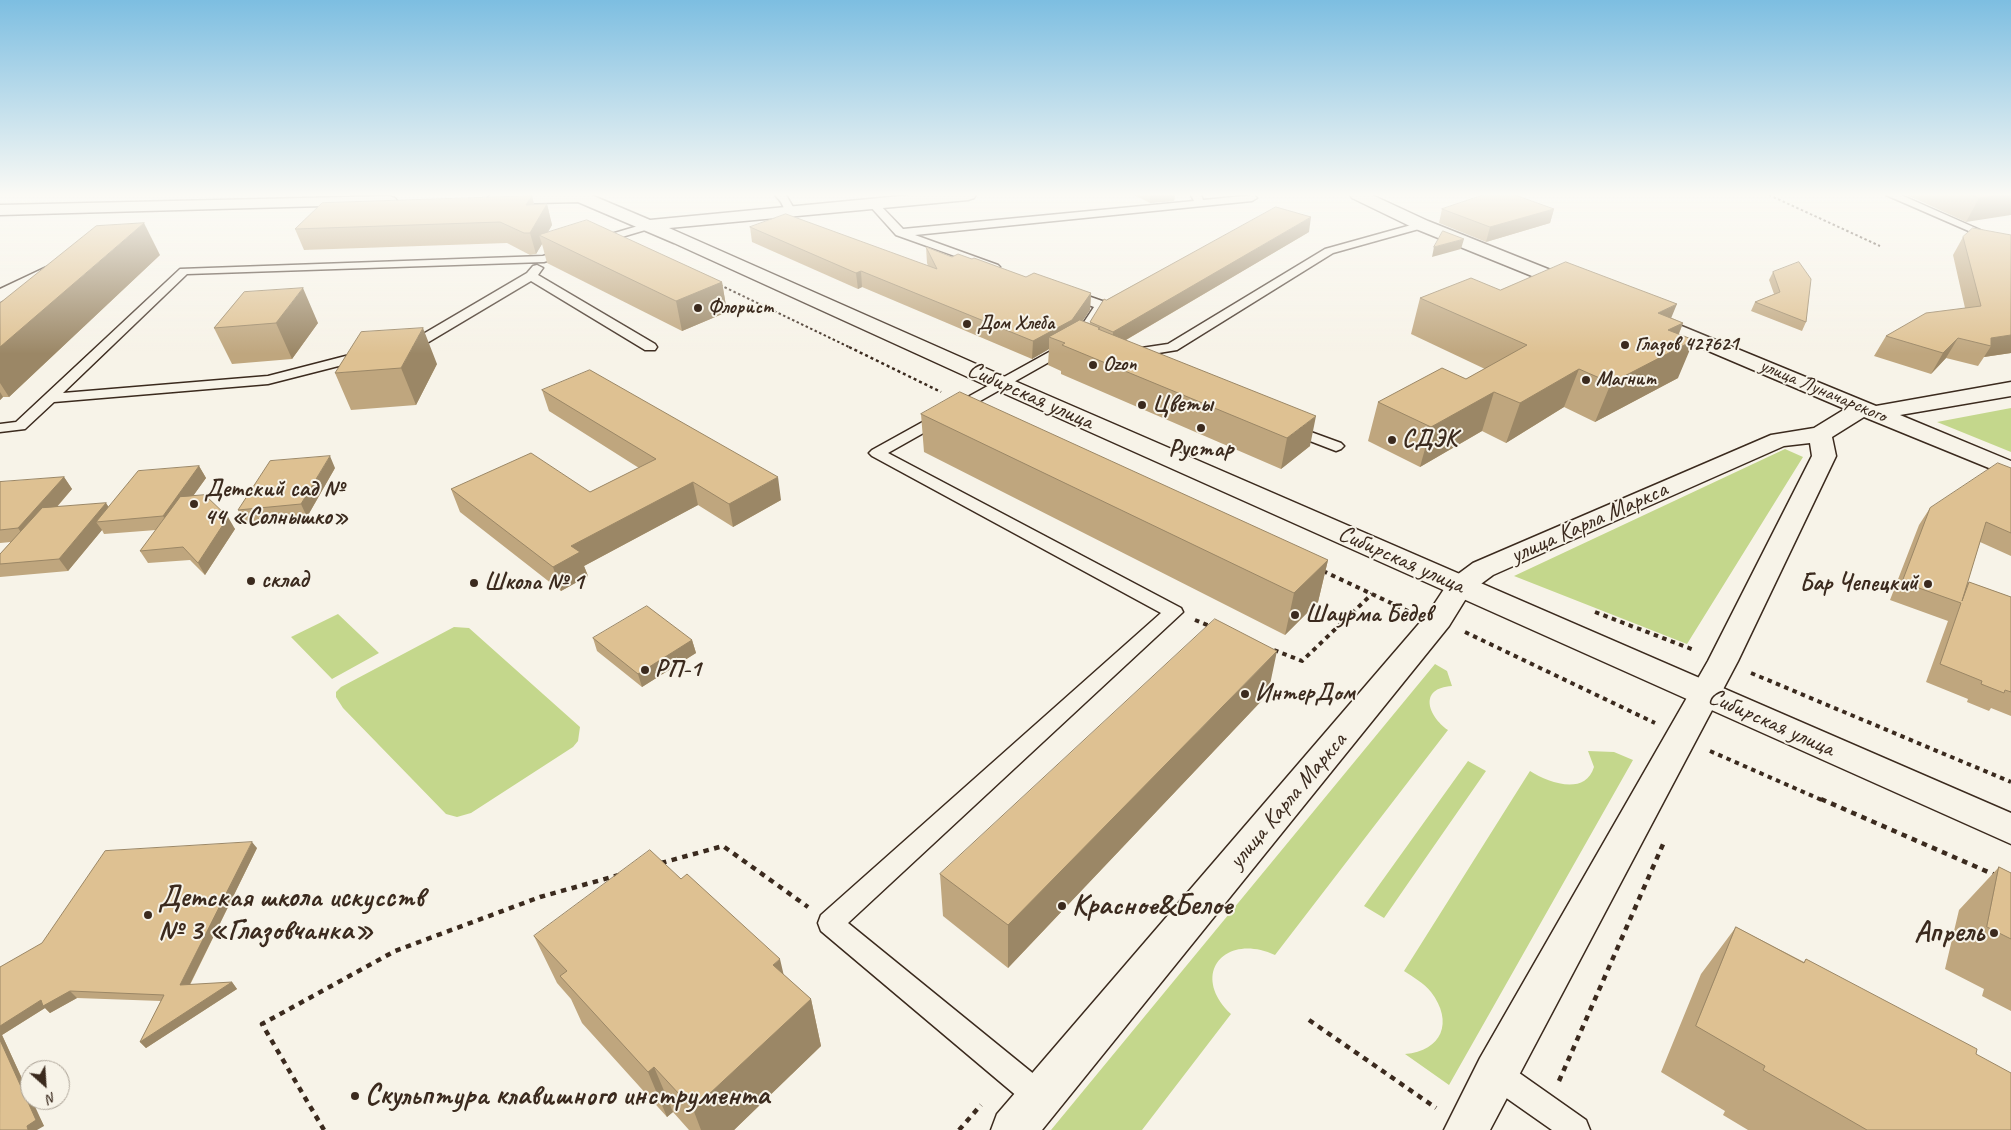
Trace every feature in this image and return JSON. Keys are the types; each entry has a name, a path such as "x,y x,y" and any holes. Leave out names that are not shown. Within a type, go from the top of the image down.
{"street":[{"name":"Сибирская улица","path":"697,248 2011,829"},
{"path":"1478,248 1597,296"},
{"path":"0,296 69,261"},
{"name":"улица Луначарского","path":"1632,311 2011,470"},
{"name":"улица Карла Маркса","path":"1013,1130 1439,619 1460,586 1483,569 1779,440 1820,434 1868,411 2011,389"},
{"path":"1466,1129 1722,661 1824,456 1820,434"}],"lane":[{"path":"0,428 20,426 184,271 544,259 579,248"},
{"path":"942,248 1010,272"},
{"path":"1140,367 1113,356 1172,347 1329,251 1341,248"},
{"path":"51,398 268,380 422,340 532,276 544,259"},
{"path":"532,276 650,347"},
{"path":"1041,1098 830,923 1174,612 877,453 1078,340 1085,339 1101,305 1055,289"},
{"path":"1274,421 1336,446"},
{"path":"1495,1073 1546,1111 1576,1130"}],"path":[{"path":"719,284 965,404"},
{"path":"1318,569 1408,611 1439,619 1705,748 2002,878"},
{"path":"1266,647 1302,661 1372,594"},
{"path":"1174,612 1220,630"},
{"path":"1546,1111 1665,839"},
{"path":"656,865 723,846 830,923"},
{"path":"324,1130 262,1024 395,951 540,897 627,873"},
{"path":"1309,1020 1466,1129"}],"green space":[{"path":"2011,408 2011,452 1937,422"},
{"path":"1785,449 1803,457 1687,644 1514,576"},
{"path":"338,614 379,653 332,679 291,637"},
{"path":"454,627 469,628 580,727 578,741 573,747 471,813 457,817 446,814 343,708 336,697 336,692 341,687"},
{"path":"1435,664 1447,671 1452,686 1441,688 1434,692 1430,704 1435,718 1448,730 1275,955 1257,949 1241,949 1228,953 1218,961 1213,972 1213,985 1219,999 1231,1014 1142,1130 1051,1130"},
{"path":"1588,751 1614,752 1633,760 1449,1085 1405,1054 1418,1052 1436,1041 1443,1024 1438,1003 1431,992 1422,983 1404,971 1530,771 1556,783 1575,784 1583,782 1594,767"},
{"path":"1468,761 1486,771 1384,918 1364,906"}],"building":[{"path":"69,248 115,248 0,347 0,303"},
{"path":"565,248 647,248 722,282 676,301"},
{"path":"798,248 879,248 937,269 926,248 928,248 952,257 958,254 974,258 1026,277 1034,273 1091,293 1072,320 1033,341 861,271 856,273"},
{"path":"1202,248 1258,248 1113,332 1090,322 1104,299 1106,300"},
{"path":"1966,248 2011,248 2011,335 1991,338 1991,346 1958,338 1943,353 1886,336 1926,313 1981,306"},
{"path":"1566,262 1677,304 1658,313 1683,323 1668,330 1694,340 1611,383 1579,369 1520,403 1494,392 1431,427 1378,402 1442,368 1466,379 1527,345 1420,298 1471,278 1500,290"},
{"path":"1799,262 1811,279 1806,322 1755,302 1780,292 1773,272"},
{"path":"303,288 276,323 214,328 244,292"},
{"path":"1080,320 1100,328 1098,329 1316,416 1287,438 1062,345 1065,343 1049,337"},
{"path":"423,328 401,368 335,373 361,332"},
{"path":"590,370 778,477 729,504 693,482 571,546 580,552 553,567 451,489 531,453 590,492 656,459 542,390"},
{"path":"960,392 1328,560 1294,593 921,414"},
{"path":"330,456 301,504 238,510 270,461"},
{"path":"1998,463 2011,468 2011,533 1986,522 1962,601 1969,582 2011,597 2011,692 2005,690 2004,693 1981,684 1982,681 1940,664 1961,603 1902,582 1930,508"},
{"path":"199,466 163,516 96,522 138,471"},
{"path":"64,477 18,528 0,530 0,482"},
{"path":"205,495 228,517 198,563 183,547 140,551 180,497"},
{"path":"106,503 59,559 0,564 0,554 42,508"},
{"name":"РП-1","path":"647,606 692,640 638,674 593,638"},
{"path":"1215,619 1277,651 1008,925 940,874"},
{"name":"Детская школа искусств № 3 «Глазовчанка»","path":"252,842 180,985 232,982 140,1042 164,995 70,991 43,1006 41,1000 0,1026 0,967 42,943 105,851"},
{"path":"650,850 681,879 687,874 780,959 773,965 811,999 693,1109 654,1067 648,1072 560,976 567,971 534,936"},
{"path":"1999,867 2011,873 2011,939 1987,927"},
{"path":"1736,927 1804,963 1806,959 1977,1049 1976,1054 2011,1073 2011,1130 1867,1130 1763,1070 1765,1066 1696,1026"},
{"path":"0,1040 20,1084 20,1110 32,1110 36,1120 27,1126 28,1130 0,1130"}],"place":[{"name":"Флорист","path":"698,308"},
{"name":"Дом Хлеба","path":"967,324"},
{"name":"Глазов 427621","path":"1625,345"},
{"name":"Ozon","path":"1093,365"},
{"name":"Магнит","path":"1586,380"},
{"name":"Цветы","path":"1142,405"},
{"name":"Рустар","path":"1201,428"},
{"name":"СДЭК","path":"1392,440"},
{"name":"Детский сад № 44 «Солнышко»","path":"194,504"},
{"name":"склад","path":"251,581"},
{"name":"Школа № 1","path":"474,583"},
{"name":"Бар Чепецкий","path":"1928,584"},
{"name":"Шаурма Бедев","path":"1295,615"},
{"name":"РП-1","path":"645,670"},
{"name":"ИнтерДом","path":"1245,694"},
{"name":"Красное&Белое","path":"1062,906"},
{"name":"Детская школа искусств № 3 «Глазовчанка»","path":"148,915"},
{"name":"Апрель","path":"1994,933"},
{"name":"Скульптура клавишного инструмента","path":"355,1096"}]}
